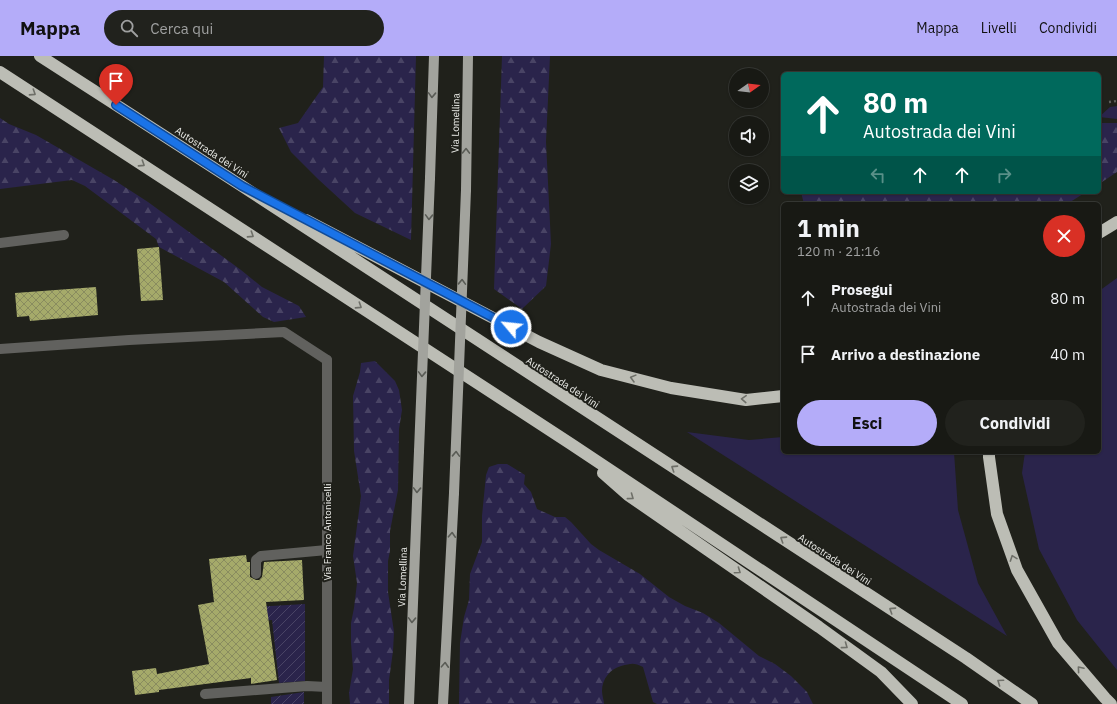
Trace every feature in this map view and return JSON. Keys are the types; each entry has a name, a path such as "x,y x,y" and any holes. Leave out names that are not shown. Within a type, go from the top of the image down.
{"highway":[{"name":"Autostrada dei Vini","path":"40,56 966,658 1032,704"},
{"path":"0,72 571,444 962,704"},
{"path":"242,186 539,342 601,370 671,388 746,400 781,396"},
{"path":"1101,232 1113,224"},
{"path":"1101,235 1113,224"},
{"path":"571,444 628,495 819,627 881,672 912,704"},
{"path":"989,454 997,514 1017,570 1058,643 1111,704"}],"main road":[{"name":"Via Lomellina","path":"409,704 434,56"},
{"name":"Via Lomellina","path":"443,704 454,493 466,190 468,56"}],"street":[{"path":"0,243 64,235"},
{"name":"Via Franco Antonicelli","path":"0,349 129,340 284,332 327,360 327,704"},
{"path":"256,574 256,560 261,556 327,550"},
{"path":"205,694 307,686 327,687"}],"path":[{"path":"1109,102 1117,101"}],"green space":[{"path":"324,56 416,56 411,240 355,213 291,152 279,128 298,123 323,87"},
{"path":"502,56 550,56 546,142 551,244 546,286 522,309 494,289"},
{"path":"1117,106 1117,119 1101,117 1101,115 1110,107"},
{"path":"0,118 9,124 36,135 114,180 148,202 262,287 299,306 306,317 274,322 263,317 224,282 159,247 156,239 85,186 72,180 0,189"},
{"path":"1101,123 1117,123 1117,172 1101,183"},
{"path":"802,194 1083,194 1070,202 804,202"},
{"path":"1117,278 1117,670 1077,620 1039,549 1022,473 1025,454 1101,454 1101,290"},
{"path":"375,361 395,381 399,390 402,410 399,429 398,490 390,531 390,551 388,561 388,592 394,632 393,651 389,680 389,704 350,704 349,693 353,669 351,623 357,583 353,556 361,496 354,451 353,396 361,363"},
{"path":"687,432 749,440 781,437 781,454 954,454 958,510 978,583 1007,636"},
{"path":"498,464 507,464 525,475 524,484 531,492 537,509 555,517 565,517 591,544 599,550 640,574 669,597 685,606 703,613 719,623 759,656 775,664 791,676 807,692 813,704 657,704 653,702 643,667 637,664 632,664 617,667 607,675 602,687 604,704 459,704 460,643 464,617 469,600 470,574 482,542 482,516 486,475 489,467"},
{"path":"305,604 305,681 279,683 272,620 252,622 252,607"},
{"path":"304,692 304,704 271,704 271,697"}],"building":[{"path":"159,247 163,300 141,301 137,249"},
{"path":"96,287 98,315 30,321 29,316 17,317 15,293"},
{"path":"246,555 247,562 250,562 250,577 256,580 259,580 262,577 264,562 302,560 304,600 266,602 277,680 251,684 251,678 159,690 159,692 135,695 132,671 156,668 157,674 209,664 198,605 214,602 209,559"}],"route":[{"path":"116,105 242,186 511,327"}]}
